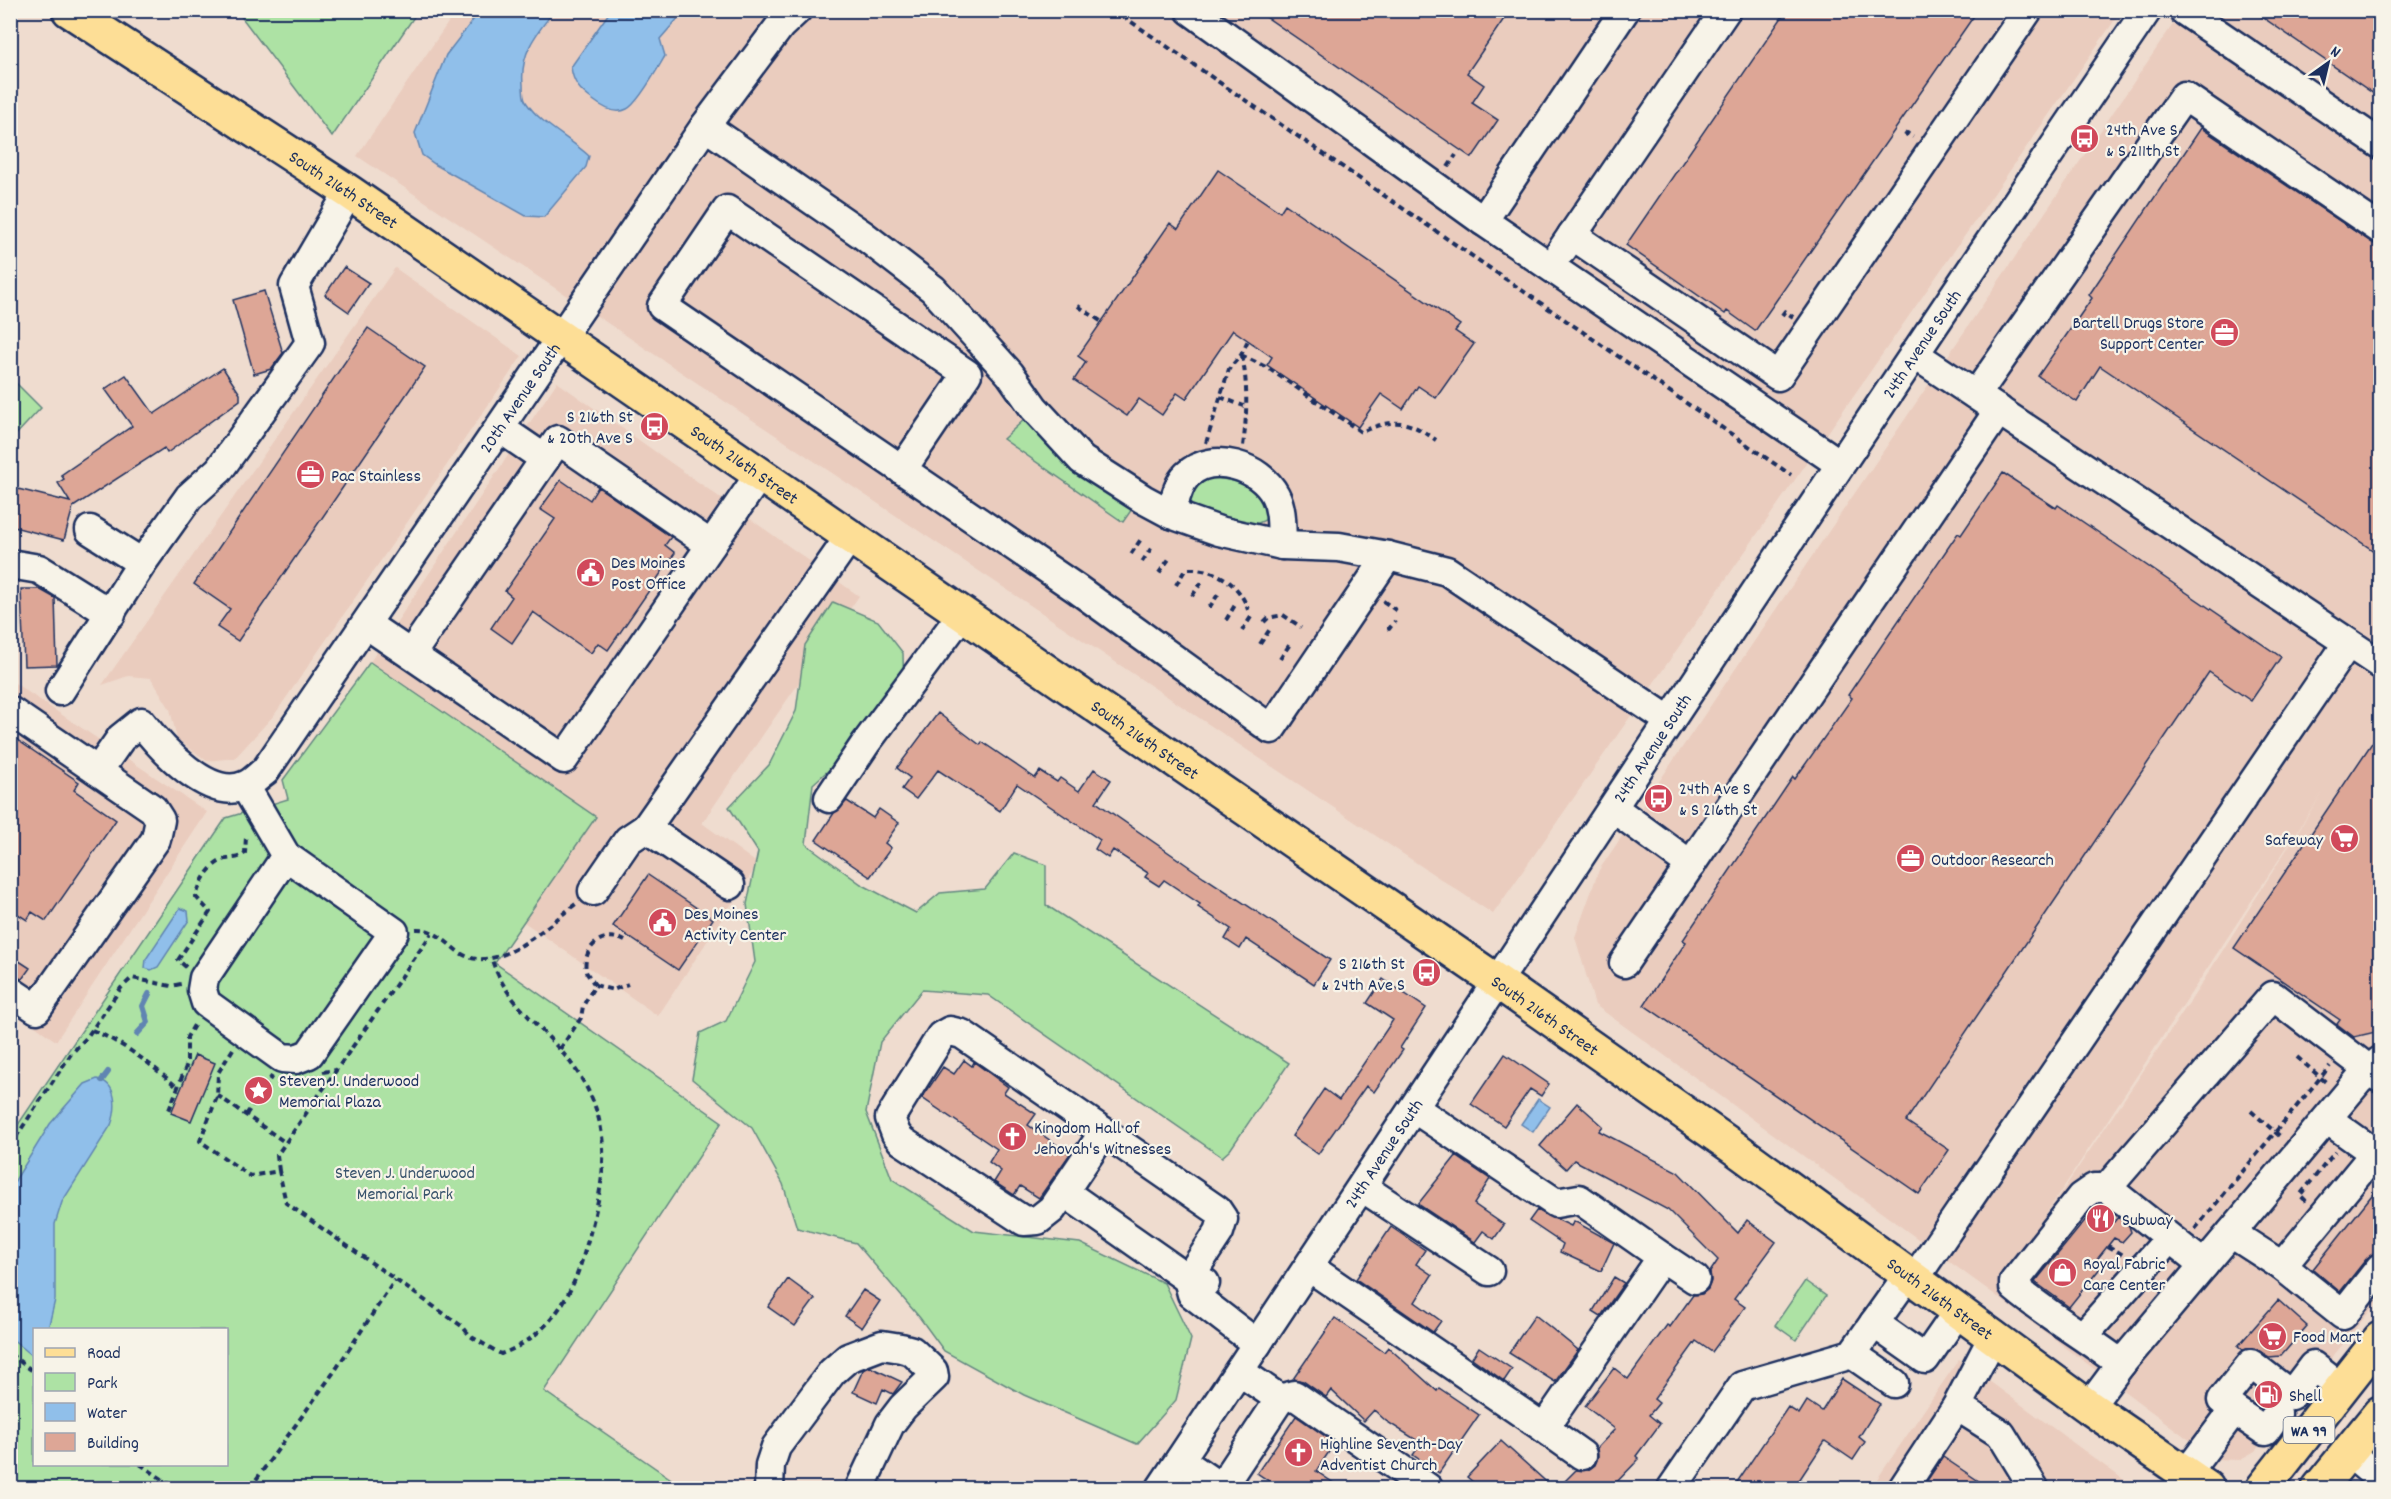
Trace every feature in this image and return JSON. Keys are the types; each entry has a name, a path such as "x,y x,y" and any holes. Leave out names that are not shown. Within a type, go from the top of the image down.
{"main road":[{"name":"South 216th Street","path":"69,10 349,192 1498,982 1912,1276 2089,1407 2196,1481"},
{"name":"WA 99","path":"2263,1488 2380,1340"},
{"name":"WA 99","path":"2319,1488 2380,1413"}],"street":[{"name":"20th Avenue South","path":"245,786 265,771 501,429 705,126 780,26 796,10"},
{"path":"1190,10 1483,221 1839,464"},
{"path":"1483,221 1625,10"},
{"path":"1551,267 1726,10"},
{"path":"1572,235 1778,375 2028,10"},
{"name":"24th Avenue South","path":"1161,1488 1839,464 2147,10"},
{"path":"2183,10 2380,144"},
{"path":"1624,963 1691,865 2184,96 2380,229"},
{"path":"705,126 863,235 933,289 1010,374 1034,408 1082,460 1171,514 1219,531 1282,545 1339,547 1388,555 1447,571 1670,722"},
{"path":"60,691 142,563 189,497 219,470 310,343 294,286 349,192"},
{"path":"902,470 967,374 727,210 662,306 902,470 1077,589 1271,729 1388,555"},
{"path":"1914,354 2380,664"},
{"path":"501,429 545,459"},
{"path":"411,654 558,440 711,545"},
{"path":"1171,514 1186,476 1200,466 1223,462 1244,468 1257,476 1274,492 1280,506 1282,545"},
{"path":"366,624 564,759 760,474"},
{"path":"90,530 142,563"},
{"path":"593,891 628,840 646,828 851,535"},
{"path":"10,564 39,569 111,614"},
{"path":"829,798 866,743 962,614"},
{"path":"1672,1488 1742,1386 1852,1354 1912,1276 2348,643"},
{"path":"10,711 153,809 160,820 156,839 37,1009 10,990"},
{"path":"98,771 121,738 141,722 161,748 191,773 212,784 228,788 245,786 286,856 394,932 309,1054 296,1059 282,1058 206,1003 202,990 204,978 286,856"},
{"path":"1613,808 1691,865"},
{"path":"646,828 730,885"},
{"path":"2089,1407 2121,1364 2327,1119 2377,1070 2273,996 2108,1188"},
{"path":"1104,1132 1052,1209 1038,1220 1024,1221 902,1142 890,1118 897,1103 941,1036 950,1031 962,1034 1104,1132 1217,1210 1223,1220 1220,1232 1188,1279"},
{"path":"1414,1109 1556,1203 1579,1198 1695,1279"},
{"path":"2282,1266 2378,1155 2327,1119"},
{"path":"1362,1187 1489,1271"},
{"path":"2121,1364 2084,1335 2041,1310 2014,1287 2014,1282 2081,1197 2094,1188 2108,1188 2178,1239 2204,1265"},
{"path":"1065,1192 1188,1279 1203,1281 1262,1337"},
{"path":"2231,1233 2282,1266 2343,1315 2380,1268"},
{"path":"2084,1335 2178,1239"},
{"path":"1544,1428 1662,1257"},
{"path":"1309,1267 1582,1455"},
{"path":"1874,1323 1925,1359 1959,1310"},
{"path":"1903,1488 1957,1406 1994,1335"},
{"path":"769,1488 770,1465 776,1447 832,1372 849,1358 882,1346 912,1351 933,1371 934,1377 903,1407 890,1424 860,1488"},
{"path":"1852,1354 1894,1383"},
{"path":"2196,1481 2269,1402 2313,1366 2342,1388"},
{"path":"1239,1371 1280,1399"},
{"path":"1180,1460 1221,1488 1280,1399 1294,1395 1428,1488"},
{"path":"1957,1406 2001,1434 2034,1488"},
{"path":"2348,1452 2380,1479"}],"path":[{"path":"1114,10 1791,475"},
{"path":"1446,169 1456,155"},
{"path":"1078,306 1102,322"},
{"path":"1204,449 1229,369 1241,355 1248,340"},
{"path":"1241,355 1246,374 1244,406 1247,415 1242,450"},
{"path":"1241,355 1268,368 1361,432 1380,423 1400,422 1420,429 1436,440"},
{"path":"1220,397 1244,406"},
{"path":"1131,554 1141,539"},
{"path":"1142,562 1152,547"},
{"path":"1159,573 1169,559"},
{"path":"1176,585 1187,570 1206,570 1228,581 1245,600 1248,610"},
{"path":"1192,597 1202,582"},
{"path":"1209,608 1219,593"},
{"path":"1383,601 1397,611"},
{"path":"1226,620 1235,605"},
{"path":"1264,622 1268,618 1283,615 1301,627"},
{"path":"1242,631 1251,617"},
{"path":"1389,627 1389,629 1395,621"},
{"path":"1260,644 1270,629"},
{"path":"1281,659 1290,644"},
{"path":"394,932 424,928 462,955 477,960 521,946 593,891"},
{"path":"432,933 277,1155 279,1171 286,1203 463,1327 470,1336 501,1354 519,1347 545,1327 565,1302 576,1281 595,1222 604,1180 605,1157 596,1110 586,1086 560,1049 499,982 491,957"},
{"path":"625,941 607,937 592,945 588,951 586,972 595,985 613,990 628,984"},
{"path":"10,1146 71,1054 92,1030 121,988 132,978 171,986 184,983"},
{"path":"560,1049 581,1018 583,1006 595,985"},
{"path":"169,1110 187,1064 187,1037 196,1021"},
{"path":"92,1030 115,1040 145,1059 178,1088"},
{"path":"247,1032 218,1073 217,1095 200,1141 250,1176 279,1171"},
{"path":"2178,1239 2276,1133 2322,1079 2297,1058"},
{"path":"246,1115 274,1073"},
{"path":"217,1095 286,1143"},
{"path":"2251,1111 2276,1133"},
{"path":"2300,1195 2339,1147"},
{"path":"2108,1246 2121,1253"},
{"path":"250,1488 334,1372 395,1280"},
{"path":"10,1354 33,1371"},
{"path":"143,1466 175,1488"}],"shaded area":[{"path":"456,11 2121,11 1493,914 357,156"},
{"path":"2182,11 2380,11 2380,1299 2255,1451 2239,1460 2215,1459 1994,1294 1595,1005 1575,937 1599,870","holes":["2323,792 2197,991 2045,1217 2044,1217"]},
{"path":"395,268 522,356 275,714 235,758 207,761 177,739 170,709 151,678 128,676 102,685"},
{"path":"557,382 859,596 702,823 758,864 658,1016 524,922 596,817 370,662"},
{"path":"10,680 207,812 56,1041 11,1009"},
{"path":"1959,1359 2135,1488 1871,1488"}],"green space":[{"path":"237,11 418,11 332,137"},
{"path":"10,377 41,408 11,440 10,440"},
{"path":"1025,419 1077,473 1132,509 1123,522 1003,439"},
{"path":"1212,478 1241,484 1259,494 1265,501 1267,510 1265,520 1254,525 1195,508 1190,504 1192,490 1198,484"},
{"path":"833,602 878,621 903,653 904,702 813,784 806,844 861,884 916,913 940,893 985,889 1014,853 1046,865 1046,905 1289,1063 1230,1150 1222,1157 988,995 922,990 880,1042 866,1112 892,1179 974,1231 1080,1243 1164,1283 1191,1339 1176,1400 1137,1444 1024,1395 944,1351 920,1318 856,1243 797,1228 783,1184 752,1128 692,1079 700,1033 726,1021 755,962 747,904 758,852 729,807 769,765 796,711 805,645"},
{"name":"Steven J. Underwood Memorial Park","path":"370,662 596,817 495,963 722,1122 544,1391 684,1488 11,1488 11,1135 226,818 288,799 283,780"},
{"path":"1805,1281 1826,1296 1796,1340 1775,1325"}],"water":[{"path":"611,10 678,11 680,16 660,39 665,56 648,85 632,106 623,111 605,108 584,93 575,82 571,67"},
{"path":"480,11 554,11 535,36 527,53 523,73 524,98 539,117 589,156 586,167 544,217 526,216 436,165 422,155 415,133 446,55"},
{"path":"180,908 188,911 189,920 158,967 151,970 145,968 146,959"},
{"path":"97,1079 109,1086 115,1104 113,1119 62,1202 55,1224 55,1300 48,1328 33,1328 33,1356 11,1338 11,1187 50,1124 85,1084"},
{"path":"1538,1099 1550,1107 1533,1132 1521,1124"}],"building":[{"path":"1256,10 1510,10 1467,73 1484,85 1472,103 1498,120 1472,158"},
{"path":"1787,10 1978,10 1755,331 1727,311 1725,314 1626,245"},
{"path":"2252,10 2380,10 2380,98"},
{"name":"Bartell Drugs Store Support Center","path":"2201,128 2380,248 2380,555 2100,366 2077,402 2038,376 2092,298 2089,295"},
{"path":"1218,170 1280,212 1285,204 1460,325 1455,331 1474,344 1436,398 1418,386 1403,409 1381,394 1358,427 1267,365 1272,357 1233,330 1186,399 1177,393 1162,415 1139,399 1127,416 1074,380 1086,362 1078,356 1170,223 1178,229"},
{"path":"344,267 369,283 349,312 325,295"},
{"path":"264,291 283,353 271,369 254,374 233,300"},
{"name":"Pac Stainless","path":"368,328 425,367 238,641 217,627 230,609 194,584"},
{"path":"223,368 240,394 240,400 167,453 164,448 73,507 64,540 10,526 10,487 70,502 58,483 64,479 61,475 132,426 105,389 126,375 154,414"},
{"name":"Outdoor Research","path":"2003,473 2056,508 2058,505 2281,657 2251,701 2209,672 1906,1121 1949,1150 1919,1194 1644,1005 1686,942 1683,940 1793,777 1795,779 1852,698 1848,695 1958,533 1961,535"},
{"name":"Des Moines Post Office","path":"561,480 590,500 598,487 671,537 665,545 675,553 608,650 598,643 591,653 533,612 512,643 491,628 512,597 505,591 555,519 540,509"},
{"path":"21,589 39,589 55,598 57,665 24,666"},
{"path":"938,713 980,745 982,742 1035,778 1040,771 1057,782 1060,778 1079,791 1094,769 1111,780 1096,802 1330,960 1314,984 1246,939 1240,949 1225,939 1231,929 1198,907 1200,904 1164,880 1159,886 1145,877 1148,873 1113,850 1108,858 1095,849 1100,840 1017,784 1000,811 938,770 916,799 902,789 910,778 897,768"},
{"name":"Safeway","path":"2380,731 2380,1031 2354,1037 2337,1024 2340,1020 2234,948"},
{"path":"10,735 79,782 74,790 116,820 46,921 32,912 27,920 10,909"},
{"path":"847,801 873,818 879,809 899,823 885,843 891,848 870,877 816,840 834,813"},
{"name":"Des Moines Activity Center","path":"648,875 713,919 678,970 613,926"},
{"path":"10,955 30,968 22,979 10,975"},
{"path":"1383,979 1426,1008 1400,1048 1403,1050 1374,1092 1366,1086 1318,1154 1292,1136 1324,1089 1339,1100 1393,1020 1367,1003"},
{"path":"1505,1054 1549,1084 1541,1096 1530,1089 1504,1126 1471,1104"},
{"path":"195,1055 215,1063 191,1121 171,1113"},
{"name":"Kingdom Hall of Jehovah's Witnesses","path":"964,1060 972,1066 974,1062 1008,1087 1004,1093 1036,1114 1028,1125 1070,1154 1039,1198 1020,1186 1014,1195 994,1182 1001,1171 989,1162 997,1149 922,1098 943,1067 954,1074"},
{"path":"1577,1103 1603,1126 1599,1131 1678,1172 1738,1233 1747,1220 1776,1242 1734,1299 1745,1307 1712,1352 1696,1341 1654,1399 1659,1403 1649,1415 1660,1424 1636,1456 1639,1459 1611,1488 1558,1488 1576,1470 1588,1470 1595,1465 1598,1457 1597,1448 1615,1429 1585,1406 1614,1368 1628,1379 1667,1325 1670,1327 1693,1295 1702,1294 1708,1289 1711,1281 1710,1272 1718,1260 1668,1210 1574,1160 1566,1169 1540,1146"},
{"path":"1456,1156 1490,1179 1474,1204 1504,1225 1494,1239 1483,1231 1475,1242 1418,1204"},
{"path":"2380,1185 2380,1250 2367,1258 2340,1292 2313,1269"},
{"path":"2096,1207 2114,1222 2118,1217 2129,1226 2131,1232 2122,1242 2114,1238 2095,1262 2101,1267 2069,1307 2035,1282"},
{"path":"1537,1210 1571,1226 1574,1221 1614,1243 1601,1271 1560,1252 1563,1244 1529,1221"},
{"path":"1391,1227 1425,1250 1416,1264 1432,1275 1415,1302 1441,1321 1433,1332 1356,1279"},
{"path":"1614,1277 1624,1283 1601,1316 1593,1311"},
{"path":"788,1279 815,1299 795,1326 768,1307"},
{"path":"863,1290 880,1301 862,1328 845,1316"},
{"name":"Food Mart","path":"2278,1300 2307,1326 2281,1356 2269,1357 2254,1348 2243,1350 2238,1346"},
{"path":"1535,1315 1578,1350 1555,1382 1509,1353"},
{"path":"1335,1318 1384,1352 1388,1347 1437,1391 1439,1388 1479,1415 1439,1473 1413,1455 1421,1443 1386,1421 1374,1410 1364,1421 1331,1390 1326,1397 1303,1381 1293,1379"},
{"path":"1479,1347 1512,1369 1504,1381 1472,1358"},
{"path":"870,1367 902,1382 893,1394 883,1389 877,1403 853,1392 863,1370"},
{"path":"1842,1379 1880,1404 1859,1437 1865,1442 1853,1460 1825,1441 1794,1488 1733,1488 1788,1407 1799,1414 1807,1401 1822,1411"},
{"name":"Highline Seventh-Day Adventist Church","path":"1296,1416 1335,1443 1316,1471 1341,1488 1279,1488 1257,1473"},
{"path":"1501,1441 1553,1488 1480,1488 1467,1477"},
{"path":"1943,1457 1989,1488 1922,1488"}],"waterway":[{"path":"137,1034 148,1022 143,1006 149,994"},
{"path":"102,1080 108,1072"}],"tunnel":[{"path":"2263,1403 2274,1389"}],"place":[{"name":"24th Ave S & S 211th St","path":"2085,139"},
{"name":"Bartell Drugs Store Support Center","path":"2225,332"},
{"name":"S 216th St & 20th Ave S","path":"654,426"},
{"name":"Pac Stainless","path":"310,475"},
{"name":"Des Moines Post Office","path":"590,572"},
{"name":"24th Ave S & S 216th St","path":"1658,798"},
{"name":"Safeway","path":"2344,839"},
{"name":"Outdoor Research","path":"1910,859"},
{"name":"Des Moines Activity Center","path":"663,923"},
{"name":"S 216th St & 24th Ave S","path":"1426,973"},
{"name":"Steven J. Underwood Memorial Plaza","path":"258,1090"},
{"name":"Kingdom Hall of Jehovah's Witnesses","path":"1013,1137"},
{"name":"Subway","path":"2101,1219"},
{"name":"Royal Fabric Care Center","path":"2062,1273"},
{"name":"Food Mart","path":"2272,1336"},
{"name":"Shell","path":"2268,1395"},
{"name":"Highline Seventh-Day Adventist Church","path":"1299,1453"}]}
